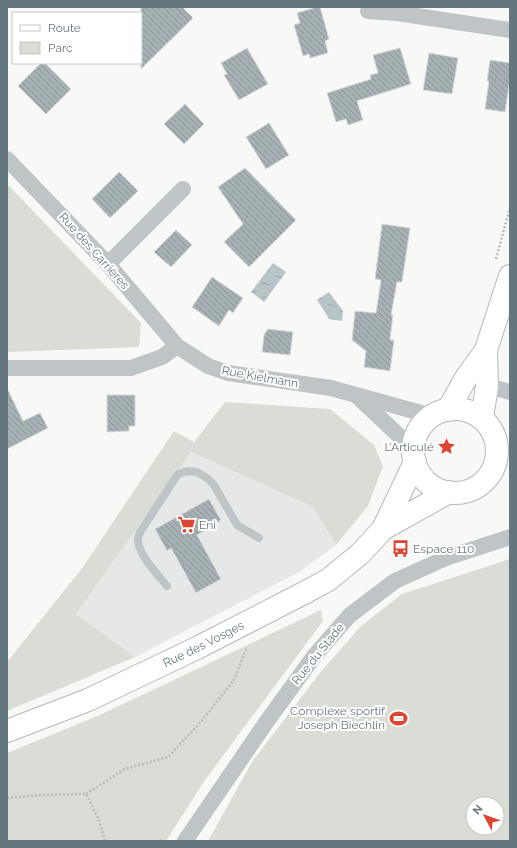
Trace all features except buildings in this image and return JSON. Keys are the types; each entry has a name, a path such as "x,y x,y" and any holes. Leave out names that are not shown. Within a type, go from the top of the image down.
{"main road":[{"name":"Rue des Vosges","path":"383,529 414,455 416,436 422,425 440,413 486,350 510,276"},
{"name":"Rue des Vosges","path":"414,455 420,473 427,482 437,489 449,492 463,492 477,487 488,477 495,466 497,453 503,444 482,418 487,386 486,350"},
{"path":"440,413 460,409 472,412 482,418"},
{"path":"488,477 510,476"},
{"name":"Rue des Vosges","path":"7,731 88,700 197,648 328,580 360,554 383,529 449,492"}],"street":[{"path":"368,11 397,13 510,30"},
{"name":"Rue des Carrières","path":"7,159 108,264 177,346"},
{"path":"108,264 184,189"},
{"path":"7,368 131,368 162,357 177,346"},
{"name":"Rue Kielmann","path":"177,346 208,366 228,373 331,388 355,395 440,413"},
{"name":"Rue Kielmann","path":"355,395 414,455"},
{"name":"Rue du Stade","path":"185,841 265,724 315,655 350,615 395,581 446,558 510,537"}],"lane":[{"path":"167,586 148,562 137,540 140,532 178,474 188,471 197,472 207,478 214,485 237,525 259,538"}],"path":[{"path":"7,798 42,795 86,794 125,769 168,757 200,723 234,680 250,641"},
{"path":"86,794 99,820 104,841"}],"shaded area":[{"path":"191,452 313,507 336,545 299,572 135,657 76,614"}],"green space":[{"path":"7,184 141,323 139,347 7,352"},
{"path":"225,402 330,409 374,445 383,466 368,506 336,545 313,507 191,452 76,614 135,657 7,711 7,662 83,567 174,431 194,442"},
{"name":"Complexe sportif Joseph Biechlin","path":"510,559 510,841 208,841 252,762 319,674 361,626 402,594"},
{"path":"321,610 323,621 205,780 166,841 7,841 7,753 100,715"}],"water":[{"path":"273,263 286,272 264,302 251,292"},
{"path":"329,292 343,311 342,321 329,319 317,300"}],"place":[{"name":"L’Articulé","path":"447,447"},
{"name":"Eni","path":"186,525"},
{"name":"Espace 110","path":"400,549"},
{"name":"Complexe sportif Joseph Biechlin","path":"398,718"}]}
